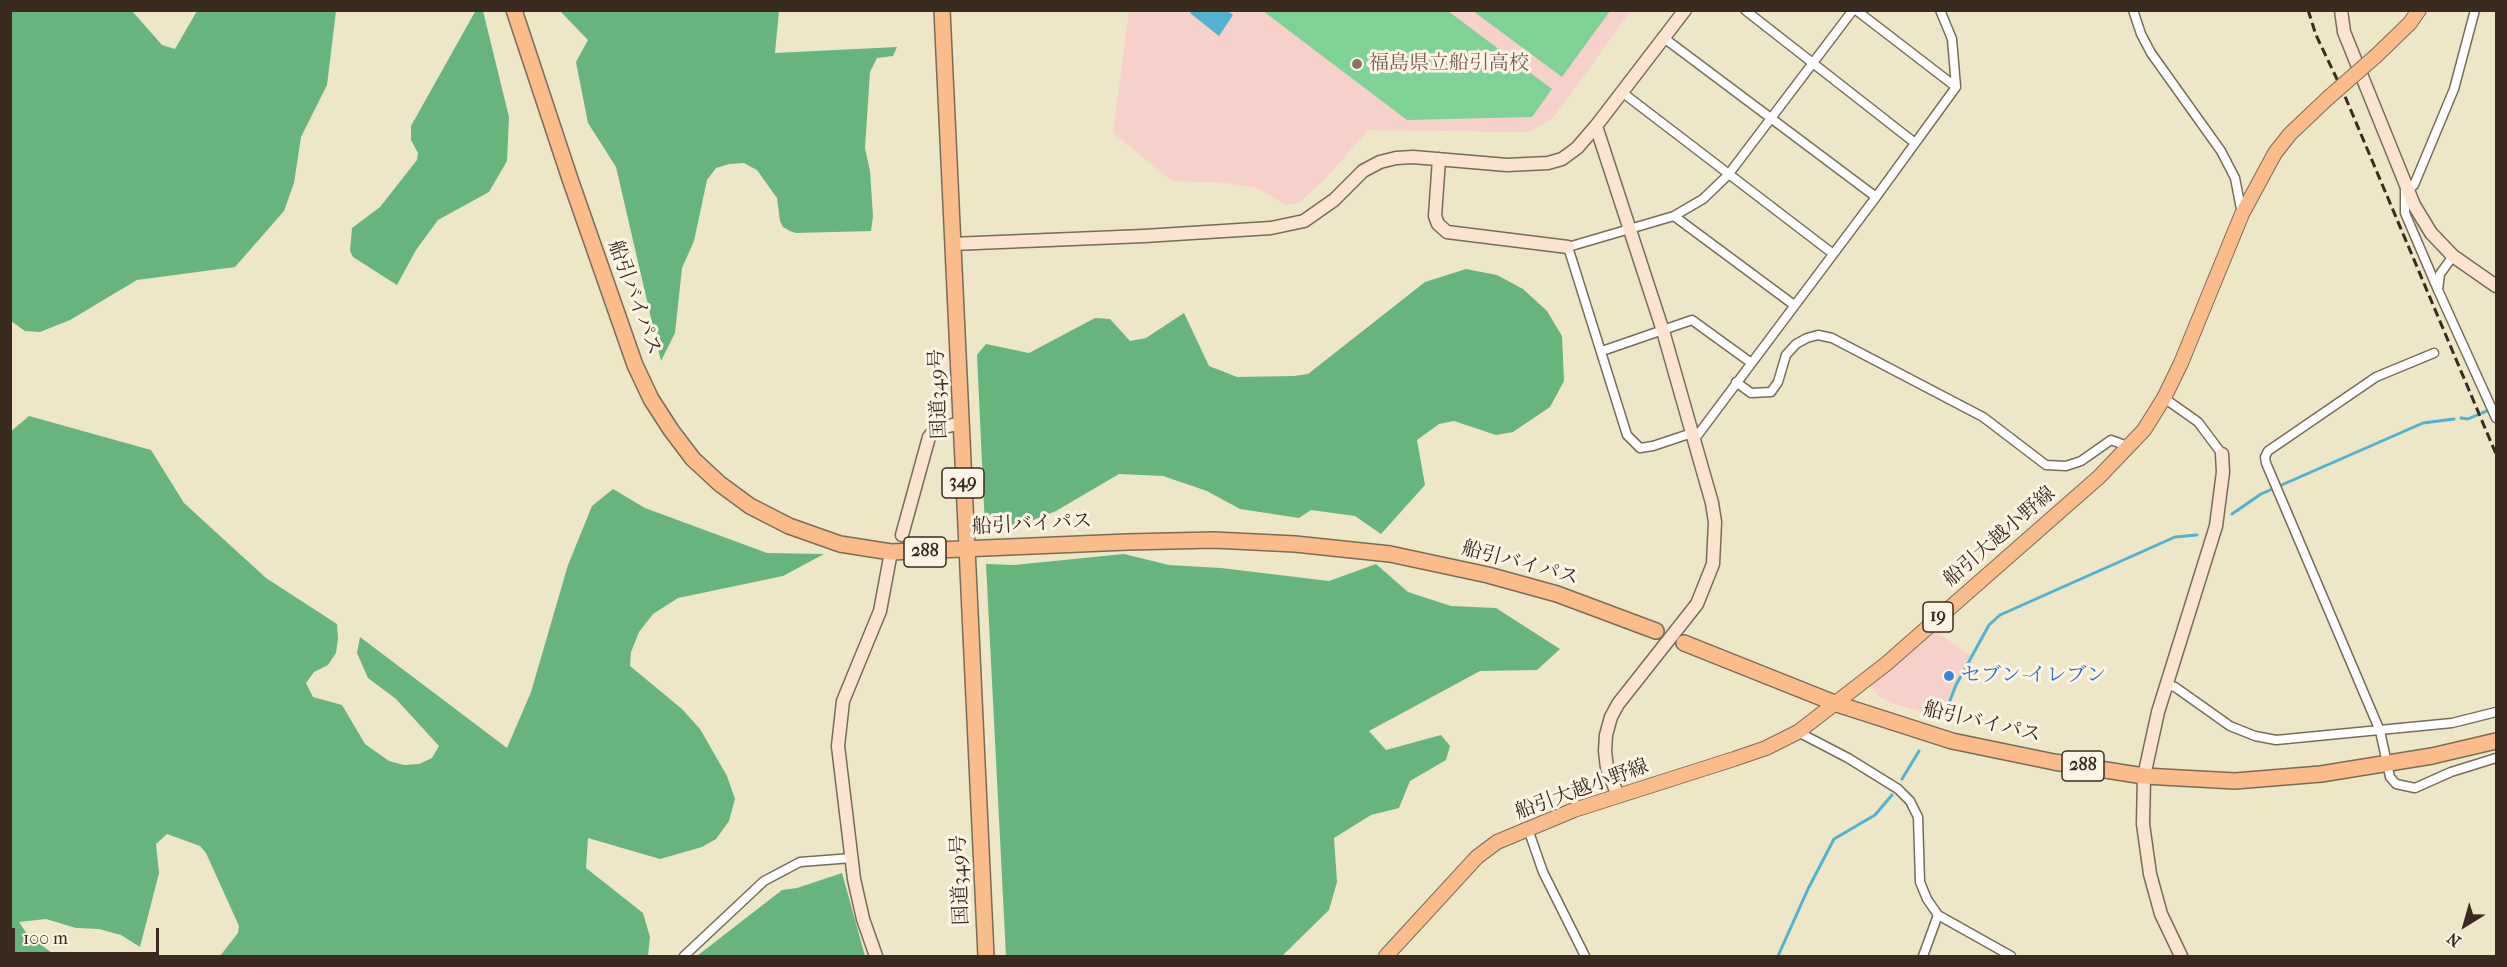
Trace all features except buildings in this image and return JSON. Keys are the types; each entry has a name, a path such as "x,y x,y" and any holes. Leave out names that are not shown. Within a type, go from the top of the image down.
{"highway":[{"name":"船引バイパス","path":"514,10 635,365 651,399 670,430 693,459 720,484 750,506 789,526 840,544 891,552 1214,540 1295,544 1390,554 1488,575 1557,594 1656,631"},
{"name":"国道349号","path":"942,10 986,957"},
{"name":"船引バイパス","path":"1684,643 1837,704 1952,741 2054,762 2144,777 2235,781 2320,774 2386,765 2496,741"}],"main road":[{"name":"船引大越小野線","path":"1386,957 1477,857 1497,842 1618,796 1766,748 1798,732 1886,664 2099,477 2144,430 2164,398 2242,214 2275,153 2290,134 2377,56 2410,23 2419,10"}],"street":[{"path":"952,244 1271,228 1304,221 1334,200 1362,171 1380,162 1413,157 1507,165 1548,163 1563,159 1577,148 1596,126 1685,10"},
{"path":"1745,10 1915,143"},
{"path":"1439,159 1435,216 1438,224 1447,232 1568,247 1674,216 1703,199 1728,175 1854,10 1956,87"},
{"path":"1568,247 1627,435 1640,448 1693,436 1876,197 1956,87 1952,39 1940,10"},
{"path":"2133,10 2140,34 2151,53 2221,151 2235,178 2242,214"},
{"path":"2341,10 2344,32 2414,205 2431,233 2453,256 2496,286"},
{"path":"2406,187 2414,185 2454,89 2475,10"},
{"path":"1664,38 1876,197"},
{"path":"1623,93 1832,253"},
{"path":"1596,126 1663,331 1712,503 1715,522 1713,564 1698,604 1618,704 1611,717 1605,751 1607,768 1618,796"},
{"path":"2406,187 2405,213 2496,418"},
{"path":"1674,216 1794,305"},
{"path":"2438,290 2440,274 2453,256"},
{"path":"1602,351 1692,320 1750,363"},
{"path":"1736,382 1751,393 1771,392 1778,382 1786,355 1801,341 1818,335 1842,343 1983,417 2046,465 2066,466 2081,462 2111,440 2130,447"},
{"path":"2434,353 2376,376 2268,451 2265,457 2283,505 2380,731 2390,777 2396,784 2415,788 2459,769 2496,758"},
{"path":"2164,398 2198,422 2222,454 2223,472 2216,526 2166,685 2148,748 2144,777 2143,824 2150,874 2161,914 2181,957"},
{"path":"902,535 929,437 936,429 961,423"},
{"path":"876,957 863,919 852,858 839,760 839,718 843,701 880,611 891,552"},
{"path":"2166,685 2175,687 2230,726 2255,736 2276,740 2452,723 2496,712"},
{"path":"1798,732 1848,758 1899,789 1910,801 1918,817 1920,882 1927,899 1938,915 2011,957"},
{"path":"1528,829 1543,872 1585,957"},
{"path":"684,957 764,880 800,862 852,858"},
{"path":"1923,957 1938,915"}],"shaded area":[{"name":"福島県立船引高校","path":"1129,11 1631,11 1553,118 1529,132 1368,130 1326,178 1300,202 1286,205 1257,188 1226,183 1172,181 1113,133"},
{"path":"1933,630 1970,655 1940,716 1894,704 1878,696 1870,685"}],"green space":[{"path":"11,10 132,11 162,45 175,49 197,11 336,11 327,85 301,137 294,183 284,211 235,267 137,280 70,320 40,332 25,331 11,321"},
{"path":"476,10 483,11 509,117 507,161 489,192 438,220 416,250 397,285 353,257 350,251 352,228 380,207 417,160 418,153 411,140 411,126"},
{"path":"560,11 779,11 775,53 897,47 893,56 877,58 870,72 865,148 870,171 873,216 871,231 796,233 790,231 783,227 780,221 777,198 757,170 744,163 716,168 707,180 694,241 682,268 675,333 661,361 616,167 588,123 576,62 588,40"},
{"path":"1263,11 1448,11 1552,89 1532,117 1407,120"},
{"path":"1473,11 1610,11 1562,77"},
{"path":"1466,269 1497,275 1523,289 1547,311 1562,336 1564,381 1550,407 1513,432 1496,435 1454,421 1439,424 1417,440 1425,485 1381,534 1355,516 1311,510 1299,518 1240,509 1207,491 1163,476 1119,474 1056,511 1013,528 985,527 977,355 986,344 1029,353 1095,318 1110,319 1130,341 1146,338 1184,313 1209,366 1237,377 1308,374 1425,282"},
{"path":"29,416 151,450 184,503 266,578 337,624 336,653 328,665 314,672 306,683 313,697 342,705 365,744 389,761 404,765 419,764 432,758 439,746 396,699 368,678 357,653 360,637 507,748 531,692 568,565 592,506 613,489 645,508 767,553 824,554 783,576 678,598 653,614 639,632 631,652 630,666 682,709 700,729 727,776 735,799 729,821 716,839 702,847 660,859 588,838 586,868 643,913 650,937 648,956 220,956 238,933 239,926 206,853 200,846 167,834 156,844 159,873 140,947 121,935 99,929 76,928 46,919 19,922 27,934 52,953 71,956 11,956 10,432"},
{"path":"1124,554 1169,565 1221,568 1329,581 1376,564 1408,592 1451,606 1496,608 1560,649 1537,670 1480,671 1369,731 1386,750 1441,735 1450,746 1446,760 1410,781 1399,808 1371,815 1334,838 1337,882 1329,910 1282,956 1006,956 986,564 1014,565"},
{"path":"842,873 865,956 697,956 782,890 797,888"}],"water":[{"path":"1192,11 1228,11 1233,15 1219,36 1190,13"}],"waterway":[{"path":"2482,413 2489,410"},
{"path":"2461,418 2468,419 2477,415"},
{"path":"2232,514 2261,494 2423,423 2454,419"},
{"path":"1945,713 1956,685 1989,625 2000,615 2175,537 2197,535"},
{"path":"1902,779 1919,751"},
{"path":"1778,956 1808,889 1834,839 1875,815 1892,795"}],"railway":[{"path":"2308,10 2316,35 2344,94 2496,454"}],"place":[{"name":"福島県立船引高校","path":"1357,64"},
{"name":"セブン-イレブン","path":"1949,676"}]}
